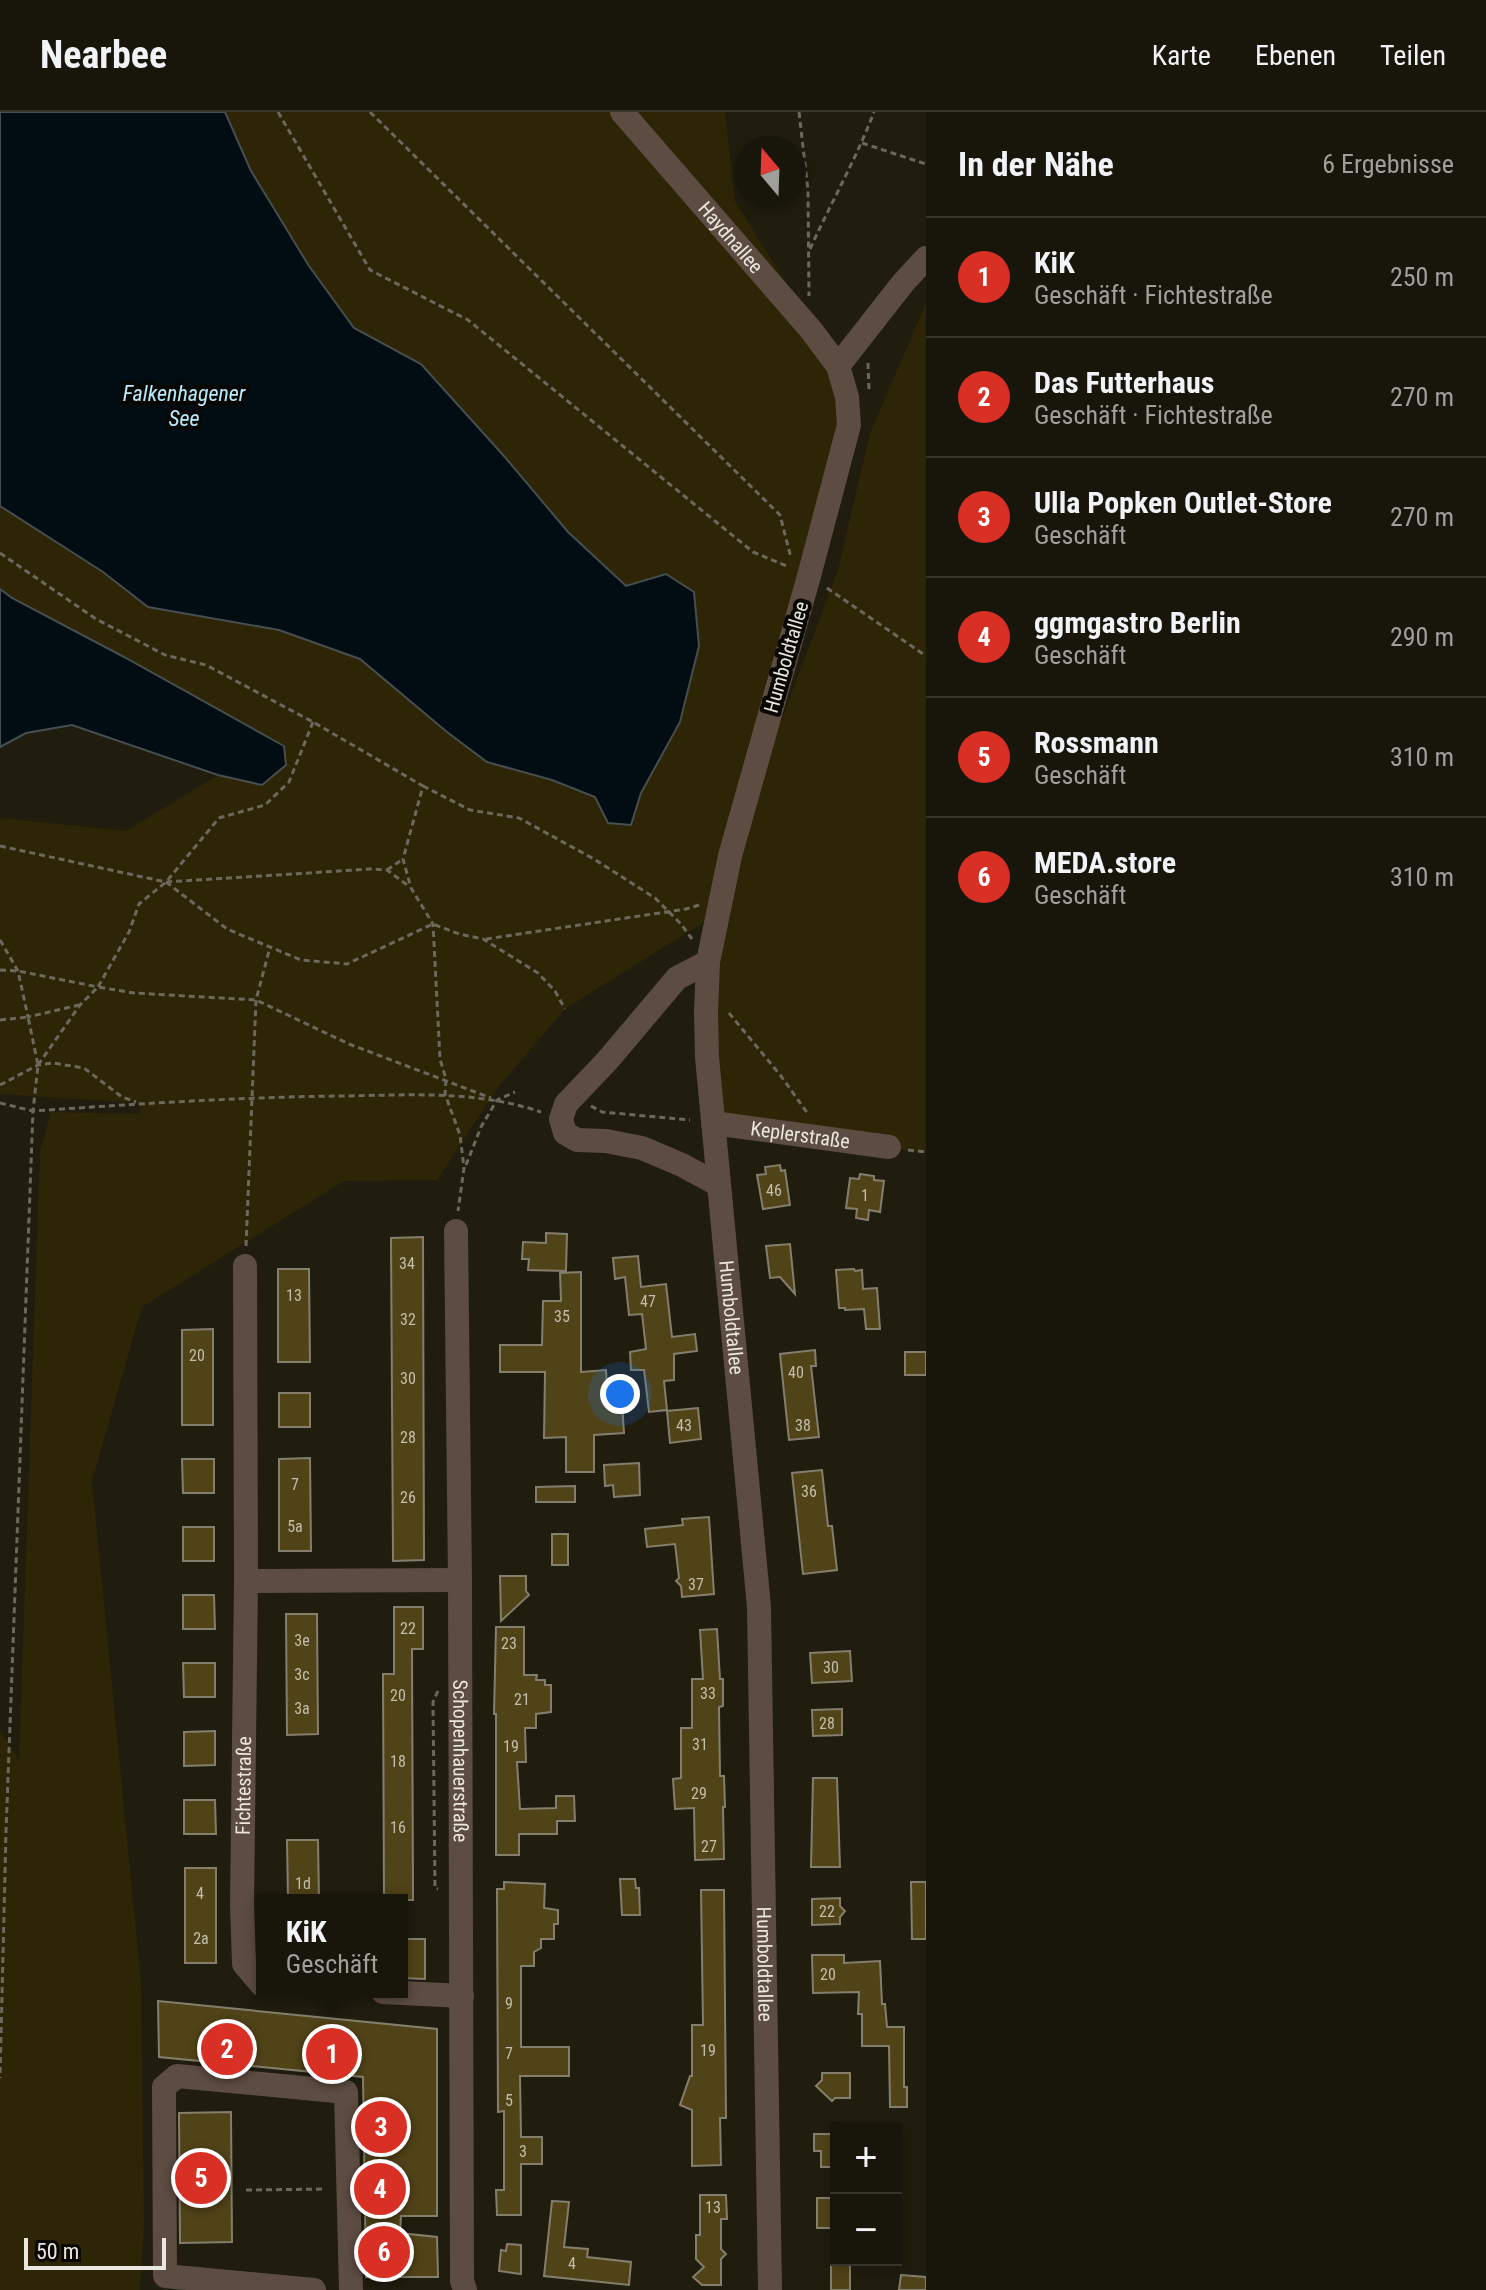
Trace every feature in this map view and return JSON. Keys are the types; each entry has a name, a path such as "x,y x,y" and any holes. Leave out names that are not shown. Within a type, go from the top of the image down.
{"street":[{"name":"Haydnallee","path":"622,112 838,366"},
{"path":"838,366 926,258"},
{"name":"Humboldtallee","path":"770,2290 759,1607 707,1057 708,962 730,856 849,425 847,397 838,366"},
{"path":"708,962 677,978 566,1104 561,1119 565,1133 577,1140 606,1141 642,1148 719,1185"},
{"name":"Keplerstraße","path":"713,1123 889,1147"},
{"name":"Schopenhauerstraße","path":"456,1231 462,2281 465,2290"},
{"name":"Fichtestraße","path":"245,1266 246,1581 242,1905 244,1964 256,1978"},
{"path":"246,1581 460,1580"},
{"path":"408,1993 462,1996"},
{"path":"314,2290 165,2276 164,2087 177,2076 346,2092 351,2290"}],"path":[{"path":"278,112 370,270 468,320 753,552 794,569 780,515 370,112"},
{"path":"799,112 808,190 809,293 803,322"},
{"path":"809,253 874,112"},
{"path":"862,143 926,164"},
{"path":"0,553 96,619 165,655 206,665 470,810 519,818 594,859 655,898 681,924 708,962"},
{"path":"809,576 926,656"},
{"path":"38,1065 80,1005 98,987 129,932 139,904 166,882 219,818 265,805 289,782 313,722"},
{"path":"423,786 403,859 411,888 433,924 440,1059 446,1079 445,1094 460,1135 464,1168 456,1231"},
{"path":"0,846 166,882 371,869 387,870 411,888"},
{"path":"387,870 403,859"},
{"path":"166,882 227,929 301,960 347,964 433,924 483,939 538,973 555,991 565,1009"},
{"path":"483,939 703,904"},
{"path":"0,940 18,971 38,1065 33,1111 0,2078"},
{"path":"245,1266 256,1000 270,947"},
{"path":"0,970 134,993 256,1000 349,1044 497,1100"},
{"path":"724,1003 730,1016 781,1076 826,1140"},
{"path":"0,1020 80,1005"},
{"path":"0,1085 38,1065 53,1063 84,1068 122,1097 140,1104"},
{"path":"464,1168 481,1127 497,1100 515,1092"},
{"path":"0,1103 33,1111 252,1097 445,1094 512,1102 561,1119"},
{"path":"573,1097 602,1112 713,1123"},
{"path":"246,2190 348,2188"}],"shaded area":[{"path":"225,112 725,112 734,208 739,208 838,366 847,397 735,843 838,570 870,433 926,303 926,1153 713,1123 717,914 565,1009 500,1085 437,1180 344,1181 142,1307 92,1481 141,1982 144,2224 140,2290 0,2290 0,1730 19,1760 40,1151 51,1112 140,1114 139,1103 0,1094 0,818 126,831 218,775 262,785 286,764 284,745 0,589 0,506 103,572 148,607 279,630 360,659 447,732 596,797 608,823 631,825 641,793 680,722 666,574 626,586 568,532 421,364 354,328 309,266 251,171"}],"water":[{"name":"Falkenhagener See","path":"0,112 225,112 251,171 309,266 354,328 421,364 568,532 626,586 666,574 694,592 699,646 680,722 641,793 631,825 608,823 595,797 552,780 487,762 360,659 279,630 148,607 103,572 0,506"},
{"path":"0,589 284,746 286,765 262,785 218,775 72,725 26,733 0,747"}],"building":[{"path":"780,1165 781,1171 785,1170 790,1205 763,1209 757,1175 766,1174 765,1167"},
{"path":"860,1174 884,1181 880,1212 869,1210 868,1220 856,1218 857,1209 846,1208 850,1178 859,1179"},
{"path":"546,1233 567,1234 566,1271 528,1270 529,1259 522,1259 523,1242 546,1243"},
{"path":"423,1237 424,1560 393,1561 391,1238"},
{"path":"790,1244 795,1294 780,1277 770,1278 766,1246"},
{"path":"638,1256 641,1287 666,1284 672,1337 695,1334 697,1351 674,1354 674,1380 664,1381 667,1410 649,1412 644,1370 631,1370 630,1352 646,1349 642,1314 629,1315 625,1277 615,1279 613,1258"},
{"path":"278,1269 309,1269 310,1362 278,1362"},
{"path":"836,1270 862,1270 863,1289 877,1288 880,1329 866,1329 864,1309 839,1308"},
{"path":"581,1272 581,1372 606,1370 608,1405 622,1403 624,1433 594,1435 594,1472 566,1472 566,1437 544,1438 545,1372 500,1372 500,1345 542,1345 543,1301 561,1301 560,1273"},
{"path":"213,1329 213,1425 182,1425 182,1330"},
{"path":"815,1350 816,1366 811,1366 819,1437 789,1440 780,1354"},
{"path":"905,1352 926,1352 926,1375 905,1375"},
{"path":"279,1393 310,1393 310,1427 279,1427"},
{"path":"698,1408 701,1439 670,1443 667,1411"},
{"path":"310,1458 311,1551 279,1551 279,1459"},
{"path":"182,1459 214,1459 214,1493 183,1493"},
{"path":"639,1463 640,1495 614,1497 613,1485 605,1486 604,1465"},
{"path":"822,1470 837,1570 803,1574 792,1473"},
{"path":"575,1486 575,1502 536,1502 536,1487"},
{"path":"709,1517 714,1594 682,1597 681,1586 676,1581 679,1578 675,1544 647,1547 645,1529 683,1525 682,1519"},
{"path":"183,1527 214,1527 214,1561 183,1561"},
{"path":"552,1534 568,1534 568,1565 552,1565"},
{"path":"500,1576 526,1576 529,1595 501,1621"},
{"path":"183,1595 214,1595 215,1629 183,1629"},
{"path":"394,1607 423,1607 423,1649 412,1649 413,1900 408,1900 408,1894 384,1894 383,1674 394,1674"},
{"path":"286,1614 317,1614 318,1734 287,1735"},
{"path":"496,1627 524,1627 524,1675 537,1675 536,1680 545,1680 545,1685 551,1685 551,1712 536,1714 536,1728 525,1728 526,1762 517,1762 520,1809 556,1808 556,1796 574,1796 575,1821 557,1821 557,1834 519,1834 519,1855 496,1855"},
{"path":"717,1629 720,1679 723,1679 723,1706 719,1707 720,1776 724,1776 724,1859 695,1860 694,1808 675,1809 673,1779 681,1778 681,1728 692,1728 692,1679 703,1679 700,1630"},
{"path":"850,1651 852,1681 812,1683 810,1653"},
{"path":"183,1663 215,1663 215,1697 184,1697"},
{"path":"842,1709 842,1735 813,1736 812,1710"},
{"path":"215,1731 215,1765 184,1766 184,1732"},
{"path":"813,1778 837,1778 840,1867 811,1867"},
{"path":"184,1800 215,1800 216,1834 184,1834"},
{"path":"287,1840 318,1840 319,1894 288,1894"},
{"path":"185,1868 216,1868 216,1963 185,1963"},
{"path":"620,1879 635,1879 636,1888 639,1888 640,1915 622,1915"},
{"path":"504,1882 545,1884 544,1908 558,1910 554,1939 541,1939 541,1948 534,1952 534,1966 521,1966 521,2047 569,2047 569,2076 520,2076 521,2137 542,2137 542,2164 521,2164 521,2215 497,2215 496,2190 504,2190 504,2111 498,2112 497,1889 504,1889"},
{"path":"911,1882 926,1882 926,1939 912,1939"},
{"path":"701,1890 724,1890 726,2118 720,2118 721,2165 692,2166 692,2110 680,2105 692,2076 692,2025 703,2025"},
{"path":"840,1898 840,1906 845,1911 840,1917 840,1924 812,1925 812,1899"},
{"path":"408,1939 425,1939 425,1979 408,1978"},
{"path":"812,1955 844,1955 844,1963 880,1961 882,2004 885,2004 887,2027 904,2027 907,2107 890,2107 889,2046 862,2046 859,1992 813,1993"},
{"path":"158,2001 437,2029 437,2216 401,2216 400,2233 437,2237 438,2277 366,2277 363,2077 159,2057"},
{"path":"822,2073 850,2073 850,2098 835,2098 832,2101 816,2086 822,2080"},
{"path":"231,2112 232,2242 180,2243 179,2113"},
{"path":"814,2134 830,2134 830,2167 821,2167 821,2151 814,2151"},
{"path":"700,2195 726,2195 727,2219 721,2219 721,2249 726,2254 721,2259 721,2285 702,2285 693,2277 704,2267 696,2259 696,2235 700,2235"},
{"path":"817,2198 830,2198 830,2228 817,2228"},
{"path":"552,2201 569,2202 564,2247 588,2249 587,2257 631,2262 629,2285 544,2276"},
{"path":"507,2244 521,2245 521,2274 499,2271 501,2250 506,2251"},
{"path":"831,2266 850,2266 850,2290 831,2290"},
{"path":"901,2275 926,2277 926,2290 899,2290"}],"place":[{"name":"Das Futterhaus","path":"227,2049"},
{"name":"KiK","path":"332,2054"},
{"name":"Ulla Popken Outlet-Store","path":"381,2127"},
{"name":"Rossmann","path":"201,2178"},
{"name":"ggmgastro Berlin","path":"380,2189"},
{"name":"MEDA.store","path":"384,2252"}]}
